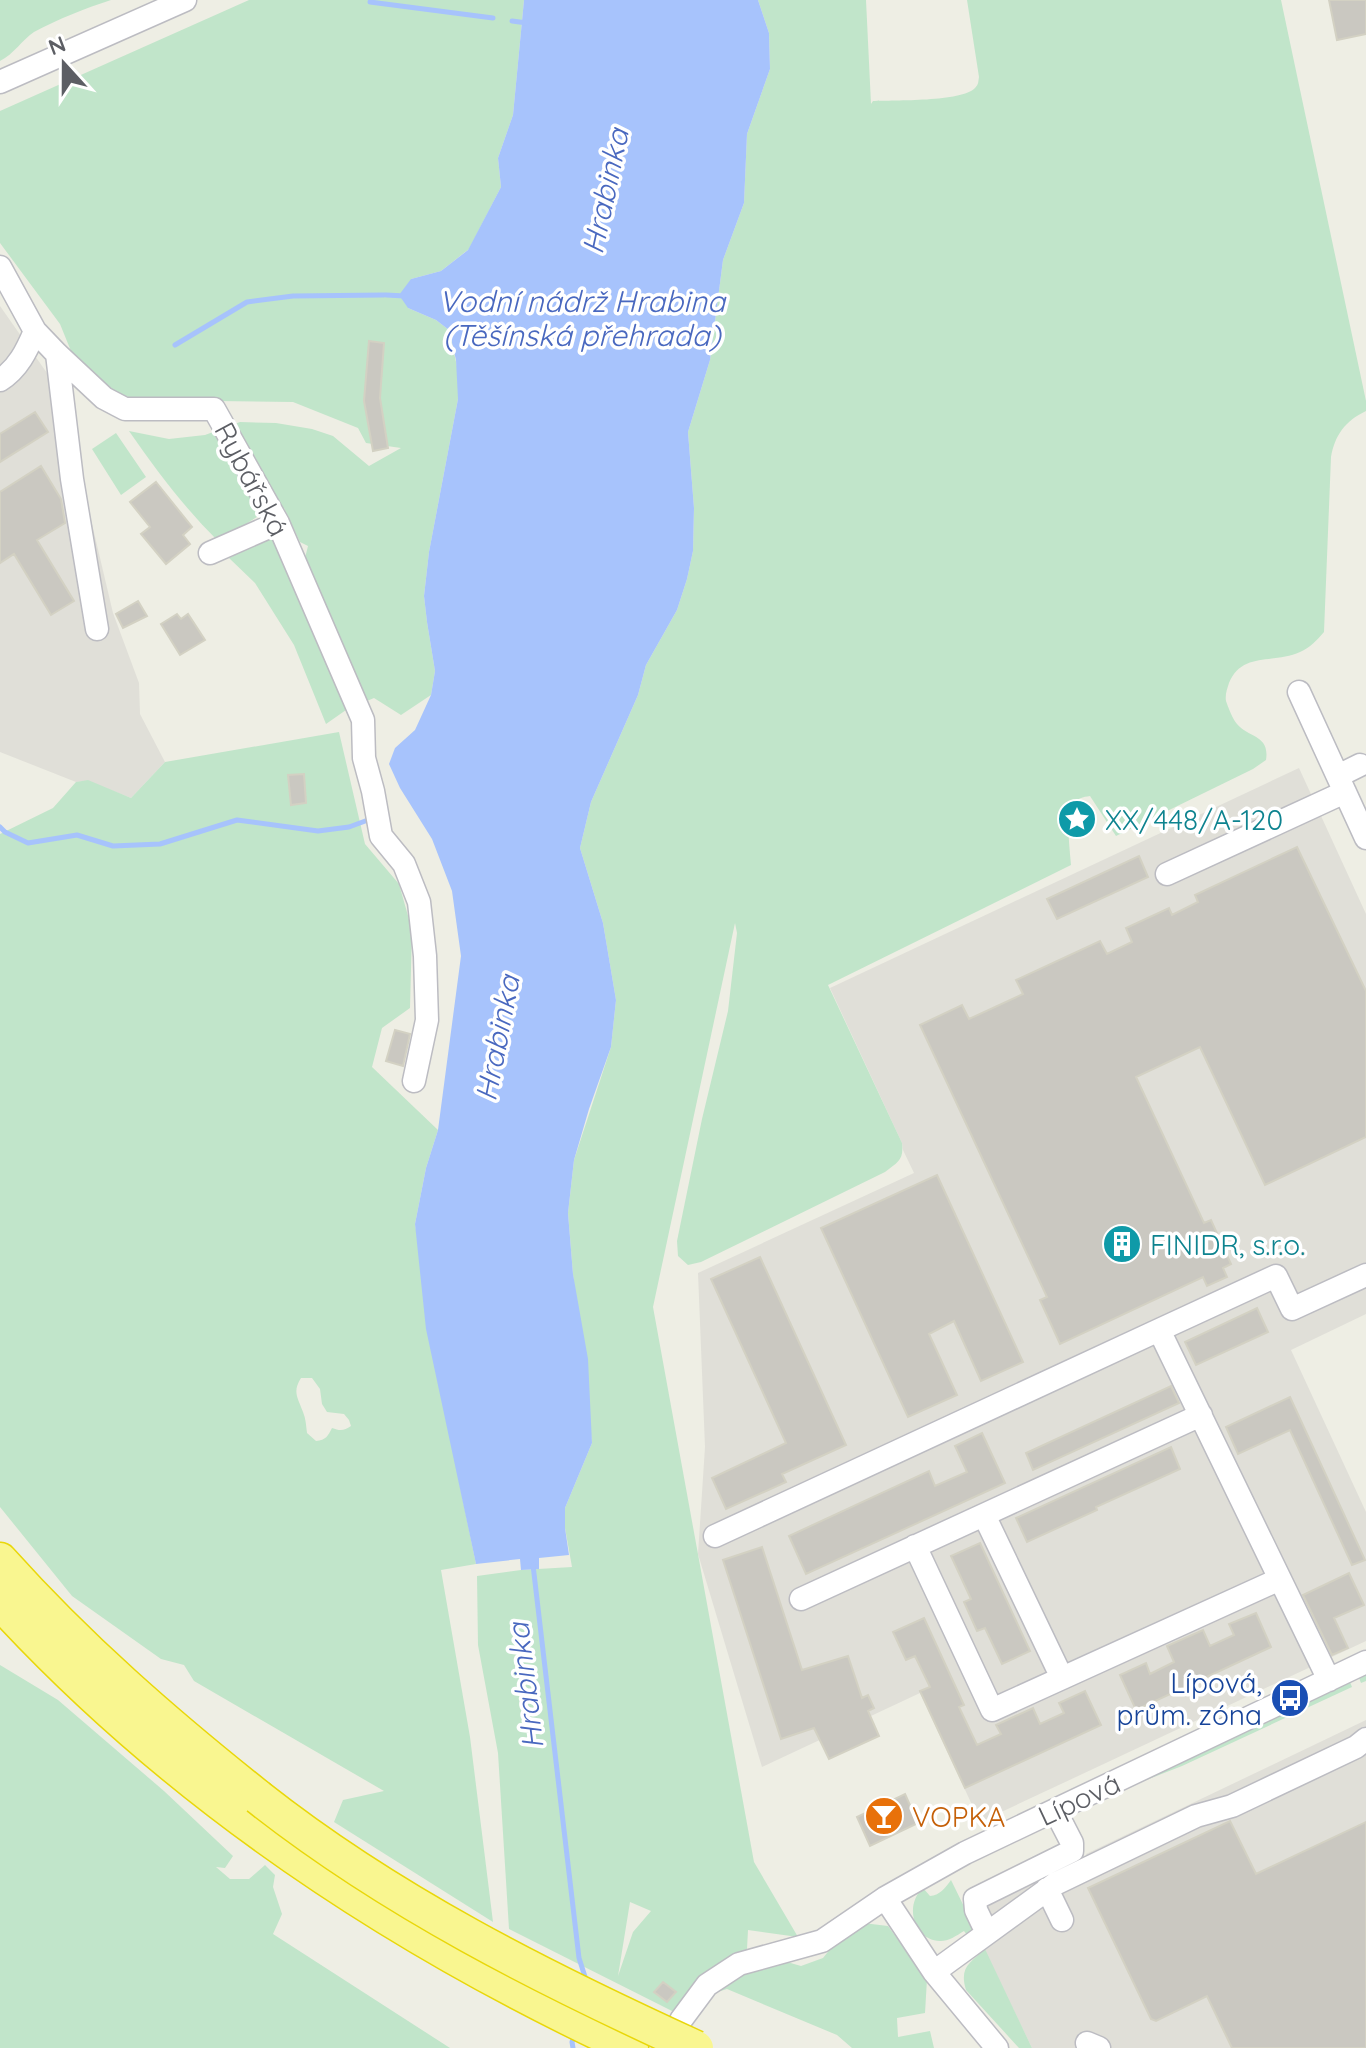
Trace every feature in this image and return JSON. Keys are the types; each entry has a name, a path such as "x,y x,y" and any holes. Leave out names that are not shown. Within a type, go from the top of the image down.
{"highway":[{"path":"0,1560 64,1629 194,1746 300,1862 482,1974 631,2048"},
{"path":"0,1602 42,1646 154,1750 250,1808 321,1844 509,1958 605,2007 689,2034"}],"street":[{"path":"0,82 185,0"},
{"name":"Rybářská","path":"0,267 35,331 104,398 125,409 214,409 278,523 363,720 364,758 381,836 404,864 419,902 427,1020 414,1081"},
{"path":"0,380 10,374 28,350 35,331"},
{"path":"57,354 72,479 97,629"},
{"path":"210,553 278,523"},
{"path":"1299,692 1366,838"},
{"path":"1167,874 1341,784 1360,765"},
{"path":"715,1536 1276,1276 1292,1309 1366,1275"},
{"path":"1159,1330 1329,1680"},
{"path":"801,1599 1201,1415"},
{"path":"984,1515 1062,1678"},
{"path":"915,1546 992,1710 1280,1579"},
{"name":"Lípová","path":"689,2034 707,1985 739,1964 822,1941 885,1898 965,1853 1366,1662"},
{"path":"934,1972 1047,1889 1196,1816 1246,1800 1356,1747 1366,1739"},
{"path":"987,1933 976,1910 975,1899 1072,1851 1072,1843 1055,1810"},
{"path":"1047,1889 1062,1920"},
{"path":"885,1898 934,1972 997,2048"}],"shaded area":[{"path":"0,306 68,403 72,439 113,613 139,683 140,714 165,762 131,798 88,781 76,782 0,752"},
{"path":"1299,768 1366,914 1366,1314 1291,1350 1366,1512 1366,1641 980,1822 920,1693 762,1767 698,1554 705,1447 698,1273 914,1173 830,988"},
{"path":"1366,1720 1366,2048 1032,2048 967,1914"}],"green space":[{"path":"0,0 111,0 34,32 0,61"},
{"path":"249,0 524,0 513,115 498,158 501,187 469,249 441,271 411,279 408,308 436,320 449,330 458,371 458,399 429,552 424,596 435,671 431,695 401,715 374,698 346,710 326,724 294,645 255,583 229,558 273,537 304,562 308,546 300,542 284,508 260,515 217,540 170,487 129,431 169,439 205,435 240,422 276,423 333,436 369,466 401,448 366,443 358,428 293,402 136,400 99,385 73,356 60,324 0,243 0,111"},
{"path":"758,0 866,0 871,104 873,101 957,96 975,88 979,77 967,0 1281,0 1366,411 1352,419 1342,430 1331,457 1324,632 1300,652 1242,666 1229,683 1226,701 1234,720 1262,741 1266,760 1116,836 1090,796 1080,798 1073,805 1069,817 1071,865 828,985 902,1143 901,1157 885,1172 701,1262 688,1265 678,1256 677,1241 728,1011 737,933 735,923 653,1307 754,1862 798,1937 748,1930 747,1949 710,1974 678,2014 509,1929 498,1753 478,1645 477,1576 572,1567 565,1508 592,1443 568,1213 574,1160 611,1047 616,1000 603,923 580,848 591,802 638,695 646,665 677,610 687,579 693,551 694,508 688,432 710,360 723,260 744,203 747,134 770,69 769,33","holes":["630,1902 651,1911 633,1932 618,1976"]},
{"path":"116,433 146,477 121,495 92,449"},
{"path":"339,732 365,844 399,884 412,930 410,1008 382,1028 372,1067 438,1130 426,1168 415,1224 453,1452 476,1564 441,1570 470,1737 493,1922 334,1822 343,1800 384,1791 194,1681 184,1665 161,1659 72,1596 0,1507 0,834 53,808 76,782 88,780 131,798 165,762","holes":["301,1378 312,1378 320,1389 322,1404 327,1412 344,1414 351,1426 342,1430 332,1428 326,1437 316,1441 307,1433 296,1391"]},
{"path":"0,1665 58,1700 164,1791 233,1856 225,1868 216,1867 230,1879 249,1879 265,1865 275,1875 273,1887 282,1914 273,1934 450,2048 0,2048"},
{"path":"1366,1672 1366,1681 1361,1683 1359,1678 1350,1682 1352,1687 1182,1766 1108,1795 1265,1719 1270,1720 1305,1705 1304,1701"},
{"path":"951,1880 975,1929 967,1935 964,1931 946,1940 931,1939 918,1929 915,1921 913,1913 917,1895 923,1888 933,1896"},
{"path":"863,1923 888,1926 927,1979 925,2013 897,2018 898,2037 930,2031 934,2048 852,2048 837,2035 727,1989 714,1993 719,1986 758,1968 787,1962 801,1966 823,1958 835,1943"},
{"path":"985,1949 1032,2048 1019,2048 966,1990 965,1971"}],"water":[{"name":"Vodní nádrž Hrabina (Těšínská přehrada)","path":"524,0 758,0 769,33 770,69 747,134 744,203 723,260 710,360 688,432 694,508 693,551 687,579 677,610 646,665 638,695 591,802 580,848 603,923 616,1000 611,1047 574,1160 568,1213 573,1274 588,1359 592,1443 565,1508 569,1555 539,1558 539,1569 521,1570 520,1559 476,1564 426,1329 415,1224 426,1168 438,1130 461,956 452,891 432,839 389,764 395,748 415,730 431,695 435,671 424,596 429,552 458,399 456,360 449,330 436,320 408,308 399,295 411,279 441,271 468,250 501,187 498,158 513,115"}],"building":[{"path":"1329,0 1366,0 1366,34 1337,40"},
{"path":"369,341 384,343 380,398 388,448 373,451 364,401"},
{"path":"35,412 48,432 0,462 0,434"},
{"path":"41,466 61,499 65,523 37,540 74,601 51,615 14,554 0,563 0,492"},
{"path":"156,482 192,527 183,535 190,544 166,564 141,534 150,527 130,502"},
{"path":"138,601 147,616 123,628 116,614"},
{"path":"177,614 181,619 188,614 205,640 180,655 161,624"},
{"path":"304,774 306,803 291,805 288,775"},
{"path":"1297,847 1366,991 1366,1137 1265,1185 1200,1047 1136,1077 1204,1223 1211,1220 1231,1264 1223,1268 1227,1277 1207,1286 1203,1277 1060,1344 1040,1300 1047,1297 920,1025 962,1005 969,1019 1023,994 1016,980 1100,941 1107,954 1132,942 1126,928 1169,908 1172,915 1198,902 1195,895"},
{"path":"1139,856 1148,877 1057,919 1047,899"},
{"path":"395,1030 410,1034 403,1066 386,1061"},
{"path":"937,1175 1023,1362 981,1381 954,1321 929,1334 957,1395 908,1417 821,1228"},
{"path":"760,1257 846,1445 782,1474 786,1482 726,1509 712,1478 786,1443 711,1279"},
{"path":"1257,1308 1268,1332 1196,1365 1185,1342"},
{"path":"1171,1386 1179,1403 1033,1470 1026,1453"},
{"path":"1290,1397 1365,1560 1352,1565 1290,1430 1238,1454 1226,1427"},
{"path":"982,1433 1005,1483 806,1574 789,1536 929,1471 935,1486 967,1472 955,1446"},
{"path":"1171,1447 1180,1469 1027,1542 1016,1518"},
{"path":"980,1543 1030,1651 1002,1664 985,1628 977,1631 964,1602 971,1599 951,1556"},
{"path":"762,1547 802,1670 848,1656 862,1698 868,1695 874,1708 868,1711 879,1736 829,1759 814,1728 781,1739 723,1560"},
{"path":"1349,1573 1364,1605 1334,1618 1348,1648 1332,1655 1303,1595"},
{"path":"1256,1613 1271,1647 1136,1710 1120,1675 1146,1663 1150,1674 1174,1662 1167,1646 1203,1630 1210,1646 1234,1635 1229,1624"},
{"path":"924,1618 964,1705 959,1707 977,1745 1001,1734 996,1725 1033,1708 1040,1724 1064,1713 1059,1703 1085,1691 1101,1725 965,1788 920,1691 930,1687 915,1656 906,1660 893,1632"},
{"path":"905,1794 918,1823 870,1846 857,1817"},
{"path":"1230,1821 1256,1874 1366,1822 1366,2048 1232,2048 1207,1996 1156,2021 1151,2019 1088,1888"},
{"path":"663,1982 676,1992 667,2002 654,1992"}],"waterway":[{"path":"370,2 493,18"},
{"path":"512,21 527,23"},
{"path":"175,345 247,302 293,296 384,295"},
{"path":"386,295 405,296"},
{"path":"0,827 28,843 77,835 113,846 160,844 237,820 318,831 349,827 368,820"},
{"name":"Hrabinka","path":"533,1565 579,1958 587,1983"},
{"name":"Hrabinka","path":"573,2048 575,2034"}],"place":[{"name":"XX/448/A-120","path":"1077,819"},
{"name":"FINIDR, s.r.o.","path":"1122,1244"},
{"name":"Lípová, prům. zóna","path":"1290,1698"},
{"name":"VOPKA","path":"884,1816"}]}
